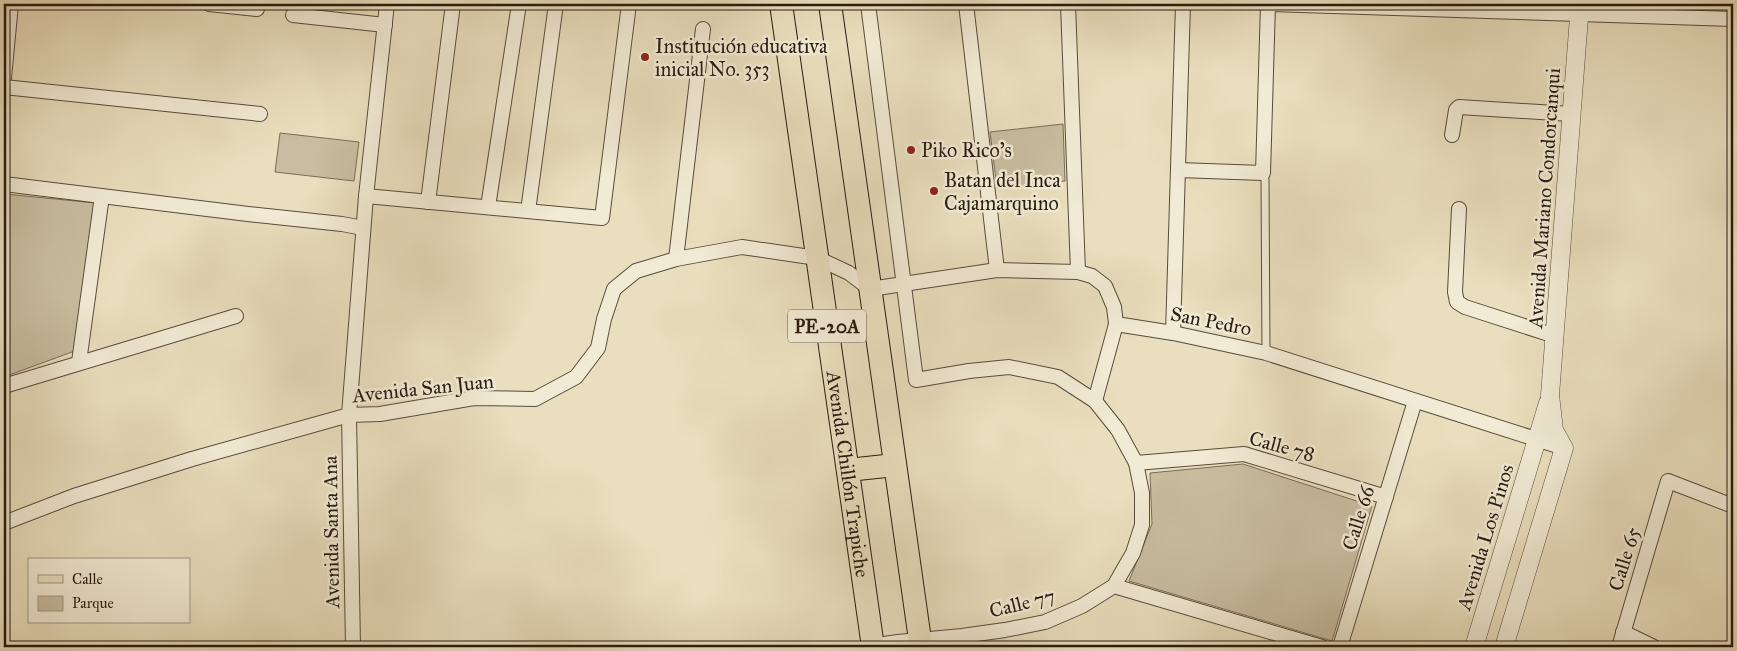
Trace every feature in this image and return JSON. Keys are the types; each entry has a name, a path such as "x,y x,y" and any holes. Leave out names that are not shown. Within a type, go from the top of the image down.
{"main road":[{"name":"Avenida Chillón Trapiche","path":"781,4 873,647"},
{"name":"PE-20A","path":"830,4 921,643"},
{"path":"848,470 895,465"}],"street":[{"path":"4,78 11,4"},
{"path":"209,4 257,9"},
{"name":"Avenida Santa Ana","path":"354,647 349,415 363,228 387,4"},
{"path":"428,202 453,4"},
{"path":"488,207 519,4"},
{"path":"528,211 556,4"},
{"path":"366,196 602,218 629,4"},
{"path":"868,4 904,284"},
{"path":"966,4 997,270"},
{"path":"1068,4 1078,272"},
{"path":"1173,333 1183,4"},
{"path":"1178,170 1263,173 1267,4 1611,10 1733,19"},
{"name":"Avenida Mariano Condorcanqui","path":"1537,440 1550,395 1579,9"},
{"path":"293,15 385,25"},
{"path":"676,259 703,29"},
{"path":"4,87 260,114"},
{"path":"1452,135 1456,110 1459,107 1571,114"},
{"path":"4,184 363,228"},
{"path":"79,362 102,196"},
{"path":"1459,209 1454,292 1457,302 1465,307 1555,336"},
{"name":"Avenida San Juan","path":"4,523 74,496 192,459 349,415 380,414 474,398 534,399 576,377 598,348 604,319 614,289 636,271 676,259 742,248 817,258 849,273 870,289"},
{"path":"870,289 997,270 1078,272 1092,276 1105,286 1114,306 1116,324 1095,401"},
{"name":"Calle 77","path":"873,647 963,642 1005,630 1045,622 1082,606 1114,586 1133,553 1142,525 1142,493 1136,463 1118,430 1095,401 1058,377 1009,367 969,371 916,380 904,284"},
{"path":"4,386 236,316"},
{"name":"San Pedro","path":"1116,324 1173,333 1266,353 1564,448"},
{"name":"Avenida Mariano Condorcanqui","path":"1550,395 1554,430 1564,448"},
{"name":"Calle 66","path":"1340,647 1415,400"},
{"name":"Avenida Los Pinos","path":"1474,647 1537,440"},
{"path":"1504,647 1564,448"},
{"name":"Calle 78","path":"1136,463 1244,454 1386,497"},
{"name":"Calle 65","path":"1619,647 1668,481 1733,506"},
{"path":"1114,586 1322,647"},
{"path":"1623,632 1654,647"}],"lane":[{"path":"1263,173 1265,179 1266,353"}],"green space":[{"path":"1063,124 1065,181 997,188 990,132"},
{"path":"280,133 359,142 354,181 275,172"},
{"path":"5,194 96,203 80,349 4,377 4,210"},
{"path":"1243,464 1372,506 1332,641 1129,581 1152,524 1150,473"}],"place":[{"name":"Institución educativa inicial No. 353","path":"645,57"},
{"name":"Piko Rico's","path":"911,150"},
{"name":"Batan del Inca Cajamarquino","path":"934,191"}]}
